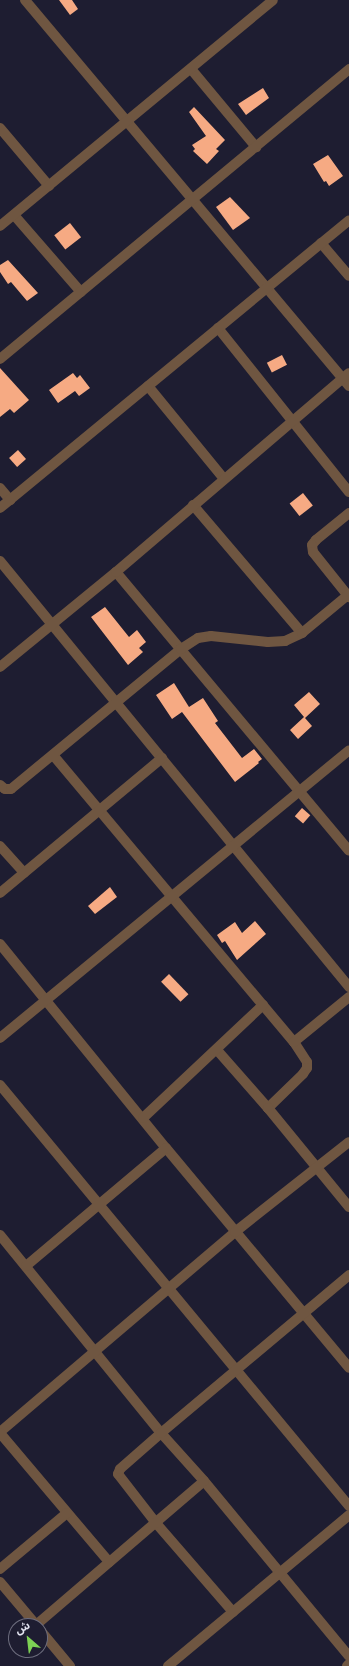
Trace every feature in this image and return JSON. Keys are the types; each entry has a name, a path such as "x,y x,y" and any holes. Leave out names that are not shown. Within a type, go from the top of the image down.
{"street":[{"path":"0,667 116,572 224,479 347,379 267,288 25,0"},
{"path":"0,226 128,122 273,0"},
{"path":"191,69 256,147"},
{"path":"0,359 349,69"},
{"path":"0,128 49,186"},
{"path":"14,215 80,292"},
{"path":"0,508 349,220"},
{"path":"321,243 349,276"},
{"path":"218,328 349,492"},
{"path":"148,386 224,479"},
{"path":"0,488 10,500"},
{"path":"193,505 302,633"},
{"path":"0,785 5,790 10,789 181,649 198,638 211,636 268,642 285,641 302,633 348,596 313,552 312,546 316,540 349,513"},
{"path":"0,561 349,987"},
{"path":"116,572 349,852"},
{"path":"0,1038 47,1001 349,750"},
{"path":"53,755 264,1005 294,1042 307,1062 307,1068 268,1108"},
{"path":"0,893 162,758"},
{"path":"0,846 24,873"},
{"path":"0,944 166,1148 349,1368"},
{"path":"294,1042 349,997"},
{"path":"143,1118 218,1050 264,1005"},
{"path":"218,1050 268,1108 349,1207"},
{"path":"0,1085 349,1506"},
{"path":"109,1562 0,1433 169,1287 349,1142"},
{"path":"26,1266 166,1148"},
{"path":"0,1235 161,1433 204,1481 349,1656"},
{"path":"233,1612 156,1523 118,1474 120,1470 161,1433 349,1275"},
{"path":"47,1618 109,1562 204,1481"},
{"path":"0,1569 67,1513"},
{"path":"168,1666 349,1515"},
{"path":"0,1582 30,1618"},
{"path":"48,1640 70,1666"}],"building":[{"path":"59,0 72,0 78,9 70,15"},
{"path":"263,88 269,98 246,115 238,104"},
{"path":"194,107 225,140 216,149 219,151 207,164 193,151 195,149 192,145 206,136 189,112"},
{"path":"328,155 343,176 329,186 326,181 324,182 313,164"},
{"path":"230,197 250,218 233,230 216,207"},
{"path":"70,223 81,237 65,249 54,235"},
{"path":"8,260 38,293 27,301 11,282 8,284 0,272 0,265"},
{"path":"282,355 287,365 272,373 267,363"},
{"path":"0,368 29,400 14,413 10,409 0,417"},
{"path":"73,373 77,378 80,375 90,388 79,396 75,391 58,403 49,390"},
{"path":"18,450 26,459 17,467 9,458"},
{"path":"303,493 313,506 299,516 290,503"},
{"path":"105,607 129,637 137,630 146,642 139,648 143,652 128,665 91,617"},
{"path":"174,683 189,707 203,698 218,721 215,723 242,758 254,749 262,759 258,762 259,763 235,782 182,712 172,719 156,695"},
{"path":"309,692 320,704 305,718 312,726 298,739 290,730 304,717 294,705"},
{"path":"302,808 310,815 303,824 295,816"},
{"path":"110,887 117,897 95,914 88,906"},
{"path":"255,921 266,934 237,960 225,941 222,943 217,935 235,922 242,933"},
{"path":"169,974 188,994 181,1002 161,982"}]}
